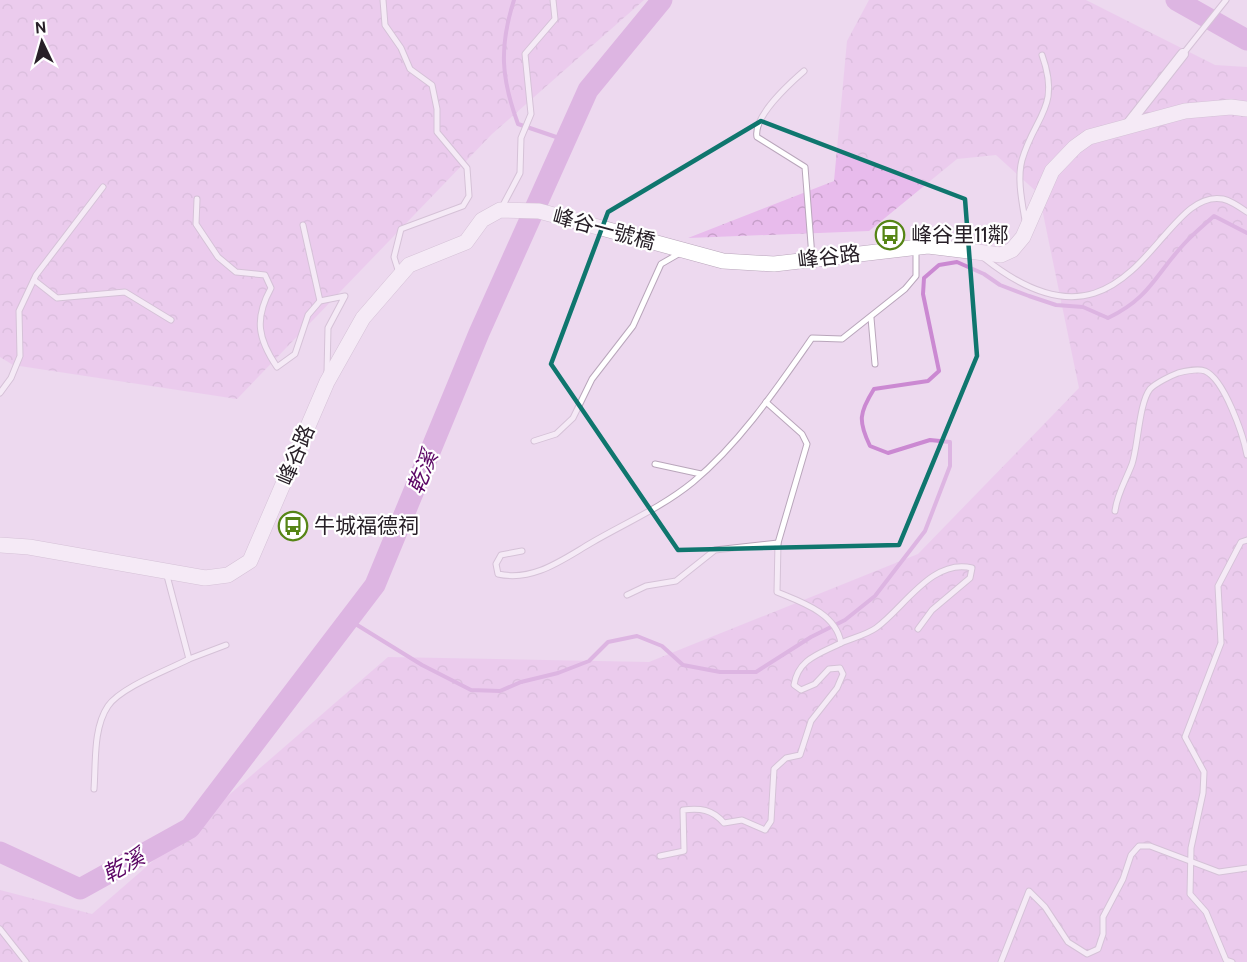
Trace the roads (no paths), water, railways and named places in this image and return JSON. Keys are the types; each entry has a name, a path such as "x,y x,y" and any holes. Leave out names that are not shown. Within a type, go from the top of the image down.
{"street":[{"path":"1124,128 1183,54"},
{"name":"峰谷路","path":"677,249 723,261 774,264 928,246 1001,255 1012,250 1026,228 1052,171 1075,147 1089,137 1185,111 1231,107 1247,109"},
{"name":"峰谷路","path":"0,545 29,547 205,578 228,576 250,561 327,382 363,318 408,264 466,242 482,220 501,211"},
{"name":"峰谷一號橋","path":"501,211 539,211 677,249"}],"lane":[{"path":"383,0 385,25 401,48 410,69 432,85 437,132 467,168 469,196 463,206 401,229 393,257 400,274"},
{"path":"501,211 520,173 519,147 531,114 525,54 555,19 553,0"},
{"path":"1183,54 1226,0"},
{"path":"1026,228 1021,197 1022,162 1048,102 1050,78 1042,55"},
{"path":"804,71 788,85 758,122 756,131 758,137 805,167 812,259"},
{"path":"0,393 11,378 20,356 19,311 34,280 103,187"},
{"path":"197,199 196,224 218,256 236,272 265,275 271,288 263,303 260,328 263,347 277,367 295,354 308,315 320,301 345,296 328,328 327,382"},
{"path":"976,251 1003,272 1056,296 1094,294 1121,281 1184,215 1204,202 1221,199 1247,212"},
{"path":"303,225 320,301"},
{"path":"522,551 501,555 496,564 498,574 513,577 526,576 553,565 640,518 701,474 766,402 812,338 842,339 905,289 916,276 916,247"},
{"path":"534,441 556,434 573,418 592,379 633,326 661,264 677,249"},
{"path":"34,280 57,298 125,292 171,320"},
{"path":"871,318 875,363"},
{"path":"1114,511 1116,500 1132,465 1137,430 1150,390 1172,375 1188,370 1203,370 1215,378 1233,414 1247,454"},
{"path":"766,402 802,434 807,444 777,543 777,591 818,610 839,632 841,643"},
{"path":"655,464 701,474"},
{"path":"1232,962 1226,960 1206,912 1190,894 1190,863 1204,772 1185,737 1221,643 1218,586 1242,542 1247,540"},
{"path":"627,596 646,586 676,581 715,550 777,543"},
{"path":"660,856 684,851 683,810 707,809 724,823 742,820 765,830 771,821 774,769 786,758 800,755 811,720 837,688 843,674 840,668 829,669 814,684 801,690 794,685 796,671 805,662 873,629 902,606 917,588 939,573 961,565 972,568 970,578 932,610 918,629"},
{"path":"166,571 189,659"},
{"path":"94,789 99,728 108,705 125,692 189,659 226,645"},
{"path":"1001,962 1022,903 1029,891 1045,907 1068,942 1087,954 1098,949 1103,917 1123,879 1131,855 1140,846 1150,846 1190,863 1219,872 1247,868"},
{"path":"0,929 26,962"}],"waterway":[{"path":"514,0 506,33 504,62 508,92 518,124 565,140"},
{"name":"乾溪","path":"0,852 80,889 190,828 375,585 479,333 588,90 662,0"},
{"name":"乾溪","path":"1176,0 1247,40"},
{"path":"349,620 422,665 471,690 500,691 521,682 558,673 589,661 608,642 637,636 662,646 683,665 720,672 756,672 811,637 845,620 875,596 925,531 950,466 950,442 930,440 888,453 870,446 862,423 865,405 874,389 928,381 939,371 923,294 924,278 939,265 957,262 984,274 1000,285 1029,296 1056,305 1083,307 1108,318 1143,294 1184,244 1214,216 1247,233"}],"place":[{"name":"峰谷里11鄰","path":"890,235"},
{"name":"牛城福德祠","path":"293,526"}]}
